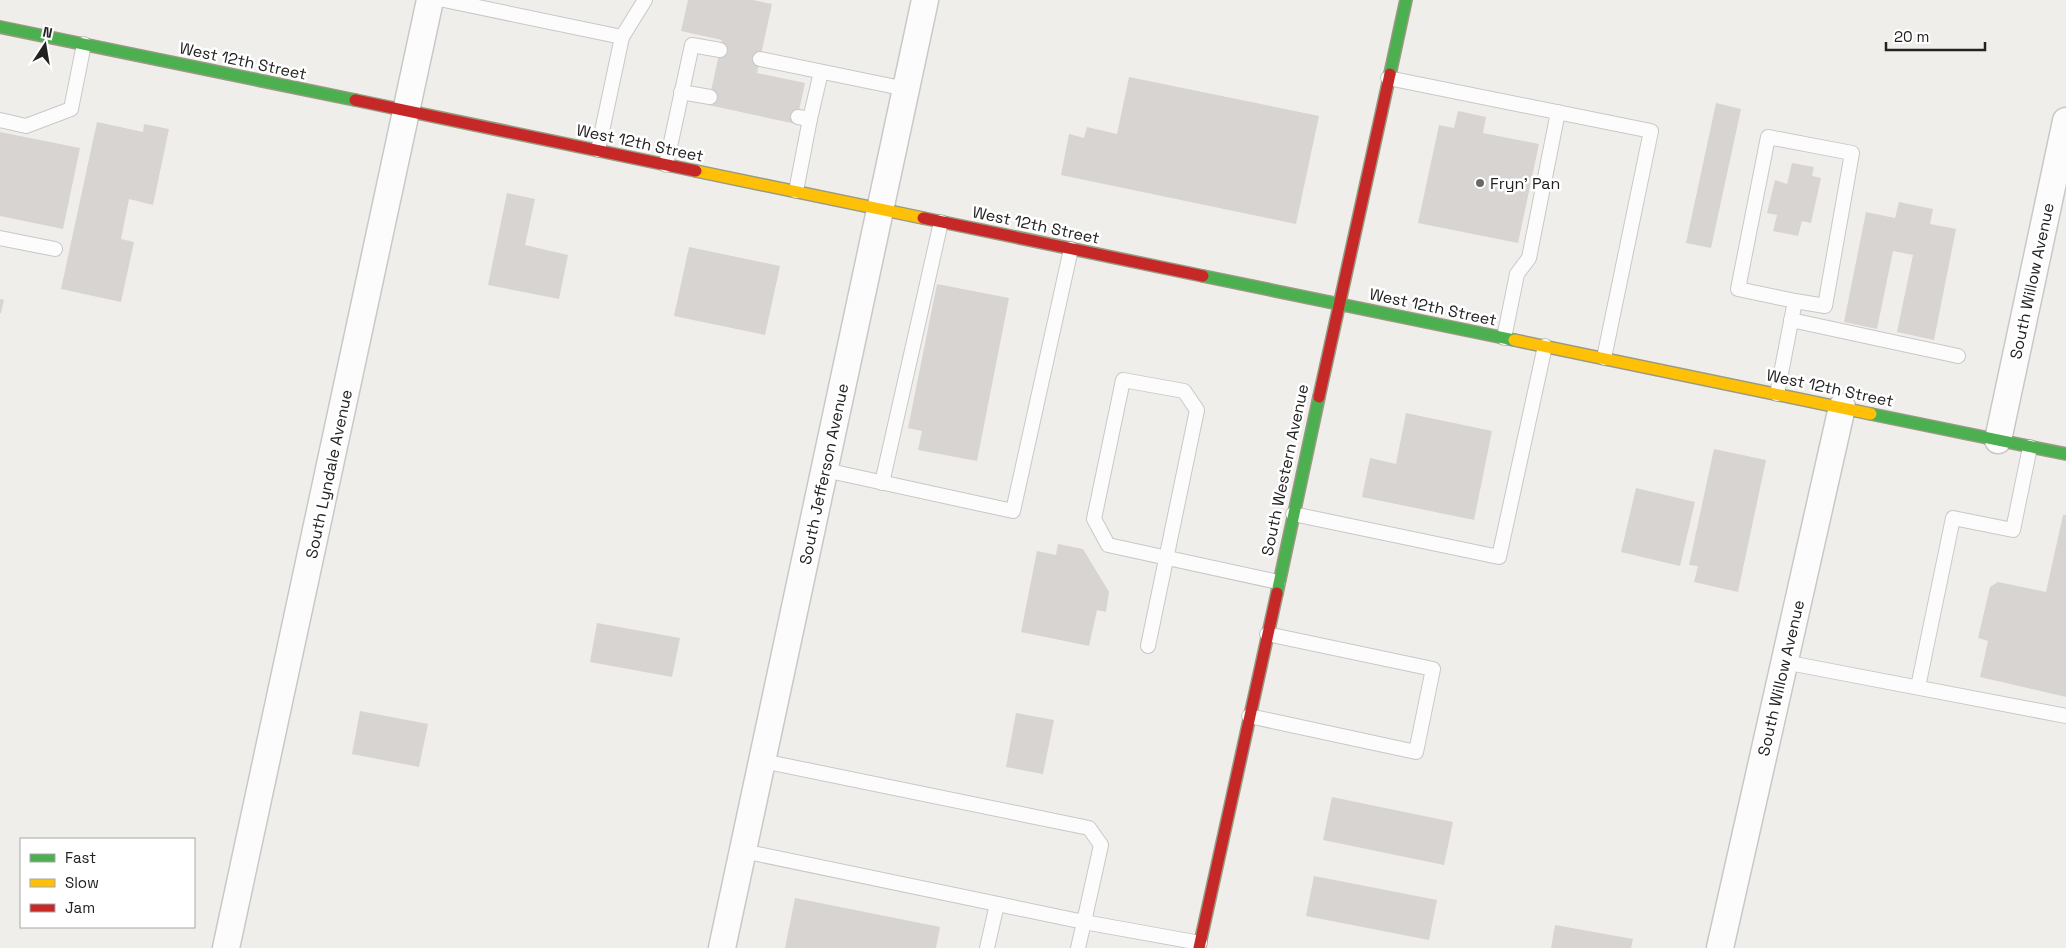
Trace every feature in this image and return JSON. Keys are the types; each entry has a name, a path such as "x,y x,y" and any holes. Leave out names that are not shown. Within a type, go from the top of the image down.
{"main road":[{"name":"South Western Avenue","path":"1199,945 1406,0"},
{"name":"West 12th Street","path":"0,27 2066,454"}],"street":[{"name":"South Lyndale Avenue","path":"226,948 408,111 430,0"},
{"name":"South Jefferson Avenue","path":"722,948 925,0"},
{"name":"South Willow Avenue","path":"1998,440 2066,121"},
{"name":"South Willow Avenue","path":"1720,948 1842,407"}],"lane":[{"path":"444,0 622,37"},
{"path":"598,150 622,37 644,0"},
{"path":"0,120 26,126 71,109 84,44"},
{"path":"666,165 692,45 720,50"},
{"path":"760,59 906,89"},
{"path":"796,191 804,118 821,72"},
{"path":"1388,78 1651,131 1604,358"},
{"path":"681,92 710,98"},
{"path":"1504,338 1517,274 1529,258 1558,112"},
{"path":"1768,137 1852,153 1825,306 1796,301 1738,289 1768,137"},
{"path":"882,483 941,222"},
{"path":"0,238 55,249"},
{"path":"825,470 1013,511 1070,249"},
{"path":"1777,394 1796,301"},
{"path":"1791,320 1958,356"},
{"path":"1293,514 1499,557 1544,346"},
{"path":"1148,646 1167,558 1197,410 1184,391 1123,380 1094,519 1108,545 1167,558 1278,582"},
{"path":"1918,687 1953,518 2013,530 2030,447"},
{"path":"1249,716 1416,752 1433,669 1267,634"},
{"path":"1784,662 2066,716"},
{"path":"763,761 1089,828 1101,845 1078,948"},
{"path":"743,851 1199,945"},
{"path":"987,948 997,904"}],"building":[{"path":"688,0 753,0 772,4 757,73 805,83 796,124 708,105 722,40 681,31"},
{"path":"1129,77 1319,116 1296,224 1061,175 1069,134 1084,138 1087,127 1117,134"},
{"path":"1716,103 1741,109 1711,248 1686,243"},
{"path":"1458,111 1486,117 1483,133 1539,144 1518,243 1418,223 1439,125 1454,128"},
{"path":"97,122 143,132 144,124 169,129 153,205 129,199 121,239 134,242 121,302 61,289"},
{"path":"0,132 80,148 63,229 0,216"},
{"path":"1792,163 1814,167 1812,176 1821,178 1811,223 1802,221 1798,236 1773,231 1777,215 1767,213 1775,180 1787,184"},
{"path":"507,193 535,199 525,245 568,255 559,299 488,285"},
{"path":"1899,202 1933,209 1930,224 1956,229 1934,340 1897,332 1913,255 1893,251 1877,329 1844,322 1866,212 1895,218"},
{"path":"689,247 780,266 765,335 674,316"},
{"path":"937,284 1009,298 977,461 918,450 922,431 908,428"},
{"path":"0,299 4,300 1,313 0,313"},
{"path":"1406,413 1492,431 1474,520 1362,497 1370,458 1396,464"},
{"path":"1714,449 1766,460 1738,592 1694,582 1698,566 1689,565"},
{"path":"1636,488 1695,502 1680,566 1621,552"},
{"path":"2063,515 2066,515 2066,697 1980,677 1988,641 1978,638 1990,587 1998,582 2046,592"},
{"path":"1058,544 1083,549 1109,592 1106,612 1097,610 1089,646 1021,632 1037,551 1056,555"},
{"path":"597,623 680,638 672,677 590,662"},
{"path":"360,711 428,724 419,767 352,754"},
{"path":"1016,713 1054,720 1043,774 1006,767"},
{"path":"1332,797 1453,822 1444,865 1323,840"},
{"path":"1314,876 1437,900 1429,940 1306,916"},
{"path":"795,898 940,927 936,948 785,948"},
{"path":"1555,925 1633,939 1631,948 1551,948"}],"traffic: fast":[{"path":"1390,74 1406,0"},
{"path":"0,27 355,100"},
{"path":"1203,276 1514,340"},
{"path":"1277,593 1319,397"},
{"path":"1871,414 2066,454"}],"traffic: slow":[{"path":"696,171 923,218"},
{"path":"1514,340 1871,414"}],"traffic: jam":[{"path":"1319,397 1390,74"},
{"path":"355,100 696,171"},
{"path":"923,218 1203,276"},
{"path":"1199,948 1277,593"}],"place":[{"name":"Fryn' Pan","path":"1480,183"}]}
